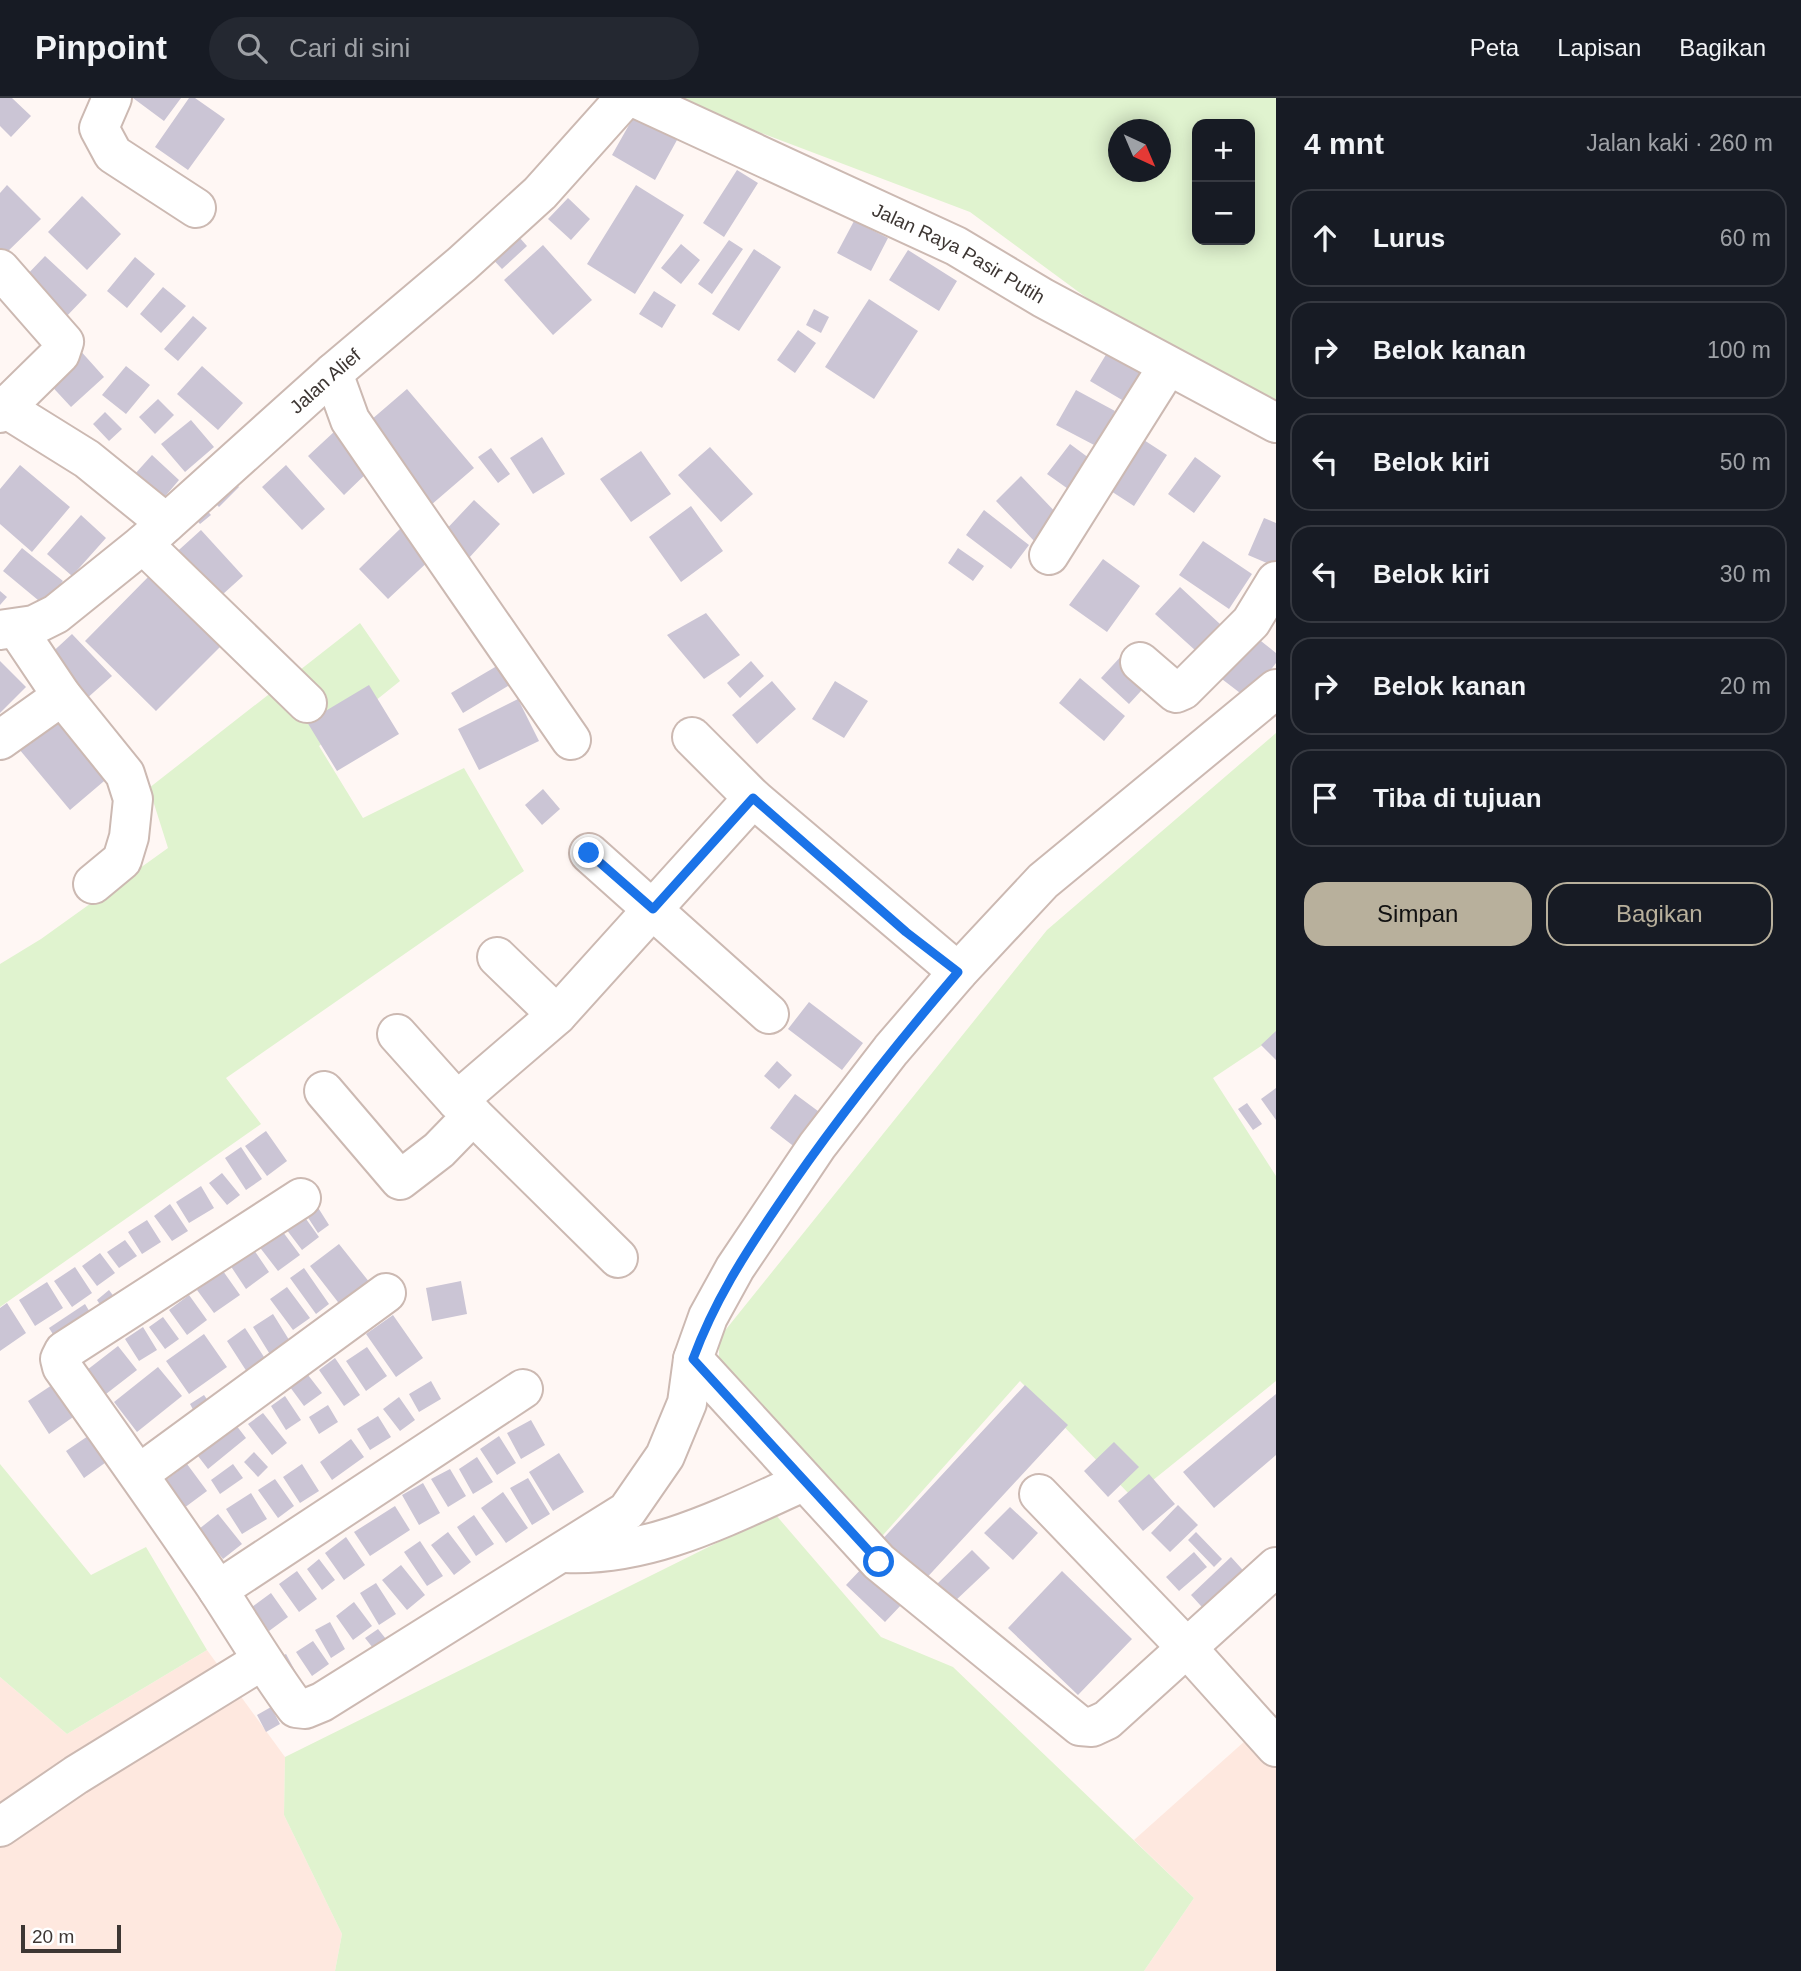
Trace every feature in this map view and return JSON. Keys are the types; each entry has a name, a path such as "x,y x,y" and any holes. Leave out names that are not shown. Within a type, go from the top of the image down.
{"street":[{"path":"112,98 99,128 113,154 196,208"},
{"name":"Jalan Alief","path":"8,629 34,625 56,614 154,534 333,373 462,264 540,193 625,98"},
{"name":"Jalan Raya Pasir Putih","path":"635,98 956,246 1168,366 1276,423"},
{"path":"0,269 64,342 60,354 3,410 87,459 307,704"},
{"path":"1049,555 1168,366"},
{"path":"333,373 350,420 571,740"},
{"path":"1140,662 1169,689 1176,693 1183,690 1264,633 1276,581"},
{"path":"8,629 125,774 133,799 129,837 122,860 93,884"},
{"path":"301,1198 64,1351 60,1359 62,1367 218,1590 261,1661 296,1708 305,1709 322,1702 627,1511 665,1456 687,1403 693,1359 708,1317 735,1268 817,1146 891,1050 958,972 1043,881 1276,689"},
{"path":"0,740 62,696"},
{"path":"692,737 753,798 906,932 958,972"},
{"path":"324,1090 400,1180 439,1150 465,1108 557,1015 753,798"},
{"path":"589,853 769,1014"},
{"path":"497,957 557,1015"},
{"path":"397,1034 465,1108 618,1258"},
{"path":"139,1474 386,1293"},
{"path":"693,1359 879,1562 1080,1726 1092,1727 1107,1720 1276,1567"},
{"path":"218,1590 523,1389"},
{"path":"559,1552 595,1554 681,1536 803,1482"},
{"path":"1039,1494 1187,1648 1276,1747"},
{"path":"0,1827 87,1768 261,1661"}],"shaded area":[{"path":"207,1650 285,1757 284,1815 342,1934 335,1971 0,1971 0,1677 67,1734"},
{"path":"1264,1724 1276,1738 1276,1971 1144,1971 1194,1898 1134,1840"}],"green space":[{"path":"669,98 1276,98 1276,405 1148,343 970,212"},
{"path":"360,623 400,681 319,746 363,818 464,768 524,871 226,1078 261,1124 0,1307 0,964 41,939 168,848 149,788"},
{"path":"1276,733 1276,1036 1213,1078 1276,1176 1276,1381 1132,1497 1020,1381 876,1543 719,1387 719,1338 1047,930"},
{"path":"0,1464 91,1575 146,1547 207,1650 67,1734 0,1677"},
{"path":"775,1514 881,1637 953,1667 1194,1898 1144,1971 335,1971 342,1934 284,1815 285,1757"}],"building":[{"path":"0,98 12,98 31,116 11,137 0,126"},
{"path":"133,98 181,98 164,121"},
{"path":"189,98 195,98 225,119 188,170 155,147"},
{"path":"634,116 677,140 655,180 612,155"},
{"path":"737,170 758,183 724,237 703,223"},
{"path":"7,185 41,219 4,255 0,251 0,193"},
{"path":"636,185 684,215 635,294 587,264"},
{"path":"82,196 121,234 87,270 48,232"},
{"path":"568,198 590,219 571,240 548,219"},
{"path":"854,221 888,238 871,271 837,253"},
{"path":"511,228 527,246 502,269 486,252"},
{"path":"729,240 743,249 712,294 698,284"},
{"path":"681,244 700,260 681,284 661,268"},
{"path":"543,245 592,300 553,335 504,280"},
{"path":"754,249 781,267 739,331 712,314"},
{"path":"908,250 957,281 939,311 889,280"},
{"path":"45,256 87,295 64,319 22,280"},
{"path":"135,257 155,274 127,308 107,291"},
{"path":"163,287 186,306 161,333 140,314"},
{"path":"654,291 676,305 662,328 639,314"},
{"path":"869,299 918,331 874,399 825,367"},
{"path":"814,309 829,317 821,333 806,325"},
{"path":"193,316 207,328 178,361 164,349"},
{"path":"798,330 816,343 795,373 777,360"},
{"path":"78,348 104,377 71,407 45,379"},
{"path":"1110,348 1159,377 1139,410 1090,381"},
{"path":"126,366 150,385 126,414 102,395"},
{"path":"202,366 243,403 218,430 177,394"},
{"path":"407,389 474,468 431,505 364,426"},
{"path":"1076,390 1115,411 1096,446 1056,425"},
{"path":"158,399 174,415 155,434 139,417"},
{"path":"105,412 122,429 109,441 93,424"},
{"path":"191,420 214,447 185,472 161,444"},
{"path":"335,431 371,469 344,495 308,456"},
{"path":"1130,431 1167,455 1134,506 1097,482"},
{"path":"542,437 565,474 533,494 510,458"},
{"path":"1070,444 1093,461 1071,491 1047,474"},
{"path":"710,447 753,494 721,522 678,475"},
{"path":"491,448 510,474 498,483 478,457"},
{"path":"641,451 671,494 631,522 600,479"},
{"path":"152,455 179,480 162,500 134,475"},
{"path":"1195,457 1221,476 1194,513 1168,494"},
{"path":"20,465 70,507 32,552 0,524 0,489"},
{"path":"286,465 325,509 302,530 262,487"},
{"path":"223,471 239,487 219,507 203,491"},
{"path":"1021,476 1062,519 1036,543 996,501"},
{"path":"474,500 500,524 468,559 441,535"},
{"path":"202,505 211,515 200,524 191,514"},
{"path":"691,506 723,551 681,582 649,537"},
{"path":"984,510 1029,545 1011,569 966,535"},
{"path":"81,515 106,538 72,576 47,554"},
{"path":"1264,518 1276,523 1276,567 1248,555"},
{"path":"403,526 433,557 388,599 359,569"},
{"path":"201,530 243,576 212,604 170,558"},
{"path":"1203,541 1252,574 1229,609 1179,575"},
{"path":"22,548 63,581 44,605 3,571"},
{"path":"958,548 984,566 973,581 948,563"},
{"path":"1103,559 1140,586 1107,632 1069,605"},
{"path":"156,569 227,640 156,711 85,641"},
{"path":"1180,587 1220,624 1196,651 1155,614"},
{"path":"0,591 7,597 0,605"},
{"path":"706,613 740,655 704,679 667,635"},
{"path":"1247,630 1276,653 1276,663 1248,699 1214,673"},
{"path":"72,634 112,676 85,700 46,658"},
{"path":"1124,653 1152,679 1129,704 1101,678"},
{"path":"507,660 518,680 463,713 451,693"},
{"path":"0,661 26,687 0,713"},
{"path":"751,661 764,676 740,698 727,683"},
{"path":"1080,678 1125,716 1104,741 1059,703"},
{"path":"772,681 796,709 757,744 732,715"},
{"path":"835,681 868,701 844,738 812,719"},
{"path":"369,685 399,734 337,771 307,722"},
{"path":"518,699 539,741 479,770 458,729"},
{"path":"59,715 110,776 70,810 19,749"},
{"path":"543,789 560,809 542,825 525,805"},
{"path":"809,1002 863,1043 842,1070 788,1029"},
{"path":"1276,1031 1276,1060 1261,1045"},
{"path":"777,1061 792,1075 779,1089 764,1076"},
{"path":"1276,1088 1276,1120 1261,1099"},
{"path":"795,1094 822,1114 796,1148 770,1128"},
{"path":"1247,1103 1262,1124 1253,1130 1238,1109"},
{"path":"266,1131 287,1161 267,1176 245,1146"},
{"path":"241,1147 262,1179 246,1190 225,1158"},
{"path":"222,1173 240,1195 227,1205 209,1183"},
{"path":"201,1186 214,1208 189,1223 176,1202"},
{"path":"170,1204 188,1231 172,1241 154,1216"},
{"path":"317,1206 329,1225 318,1233 305,1213"},
{"path":"301,1212 319,1237 302,1250 283,1225"},
{"path":"147,1220 161,1242 142,1254 128,1232"},
{"path":"280,1228 300,1255 278,1271 258,1245"},
{"path":"125,1240 137,1256 119,1268 107,1252"},
{"path":"250,1244 269,1272 246,1289 226,1259"},
{"path":"339,1244 370,1283 341,1306 310,1266"},
{"path":"100,1253 115,1273 97,1286 82,1266"},
{"path":"75,1267 92,1293 72,1307 54,1281"},
{"path":"304,1268 329,1304 316,1314 290,1278"},
{"path":"223,1271 240,1295 214,1313 197,1290"},
{"path":"461,1281 467,1314 432,1321 426,1288"},
{"path":"47,1282 63,1308 35,1326 19,1300"},
{"path":"287,1287 310,1318 293,1330 270,1299"},
{"path":"109,1290 118,1302 105,1312 97,1300"},
{"path":"189,1295 207,1320 187,1335 169,1310"},
{"path":"7,1303 26,1333 0,1351 0,1308"},
{"path":"85,1304 97,1324 61,1347 49,1328"},
{"path":"273,1314 291,1343 271,1356 253,1327"},
{"path":"393,1315 423,1358 396,1377 366,1334"},
{"path":"163,1317 179,1339 165,1349 149,1327"},
{"path":"143,1327 157,1350 139,1361 125,1339"},
{"path":"245,1328 266,1360 247,1372 227,1341"},
{"path":"204,1334 227,1367 189,1394 166,1361"},
{"path":"118,1346 137,1370 106,1394 87,1370"},
{"path":"367,1347 387,1376 366,1391 346,1361"},
{"path":"335,1358 360,1395 344,1406 319,1370"},
{"path":"158,1367 182,1396 137,1432 114,1402"},
{"path":"308,1375 322,1393 304,1406 290,1387"},
{"path":"431,1381 441,1399 419,1412 409,1394"},
{"path":"55,1383 76,1415 49,1434 28,1401"},
{"path":"1025,1385 1068,1425 921,1584 878,1544"},
{"path":"1276,1394 1276,1455 1214,1508 1183,1472"},
{"path":"204,1395 211,1405 196,1415 190,1404"},
{"path":"285,1396 301,1420 286,1430 271,1406"},
{"path":"399,1397 415,1420 400,1431 383,1409"},
{"path":"328,1405 338,1422 319,1434 309,1417"},
{"path":"263,1413 287,1443 272,1455 248,1424"},
{"path":"378,1416 391,1437 370,1450 357,1429"},
{"path":"531,1420 545,1445 521,1459 507,1433"},
{"path":"236,1425 246,1438 208,1469 198,1456"},
{"path":"91,1434 109,1460 84,1478 66,1451"},
{"path":"499,1436 516,1463 497,1475 480,1449"},
{"path":"351,1439 364,1457 332,1480 320,1462"},
{"path":"1114,1442 1139,1467 1108,1497 1084,1471"},
{"path":"254,1452 268,1467 258,1477 244,1462"},
{"path":"559,1453 584,1492 553,1511 529,1472"},
{"path":"477,1457 493,1482 473,1494 459,1469"},
{"path":"187,1464 207,1491 180,1511 161,1484"},
{"path":"233,1464 243,1478 220,1494 211,1480"},
{"path":"302,1464 319,1491 300,1503 283,1477"},
{"path":"450,1469 466,1496 448,1507 431,1479"},
{"path":"1149,1474 1175,1504 1143,1531 1118,1501"},
{"path":"528,1478 550,1514 532,1525 510,1488"},
{"path":"275,1479 294,1506 278,1518 258,1490"},
{"path":"423,1483 440,1513 419,1525 402,1495"},
{"path":"503,1492 528,1528 506,1543 481,1508"},
{"path":"251,1493 267,1519 242,1534 226,1509"},
{"path":"1178,1505 1198,1525 1170,1552 1151,1533"},
{"path":"395,1506 410,1530 370,1556 354,1532"},
{"path":"1010,1507 1038,1533 1013,1560 984,1533"},
{"path":"218,1514 242,1544 223,1559 199,1529"},
{"path":"474,1515 494,1544 476,1556 457,1527"},
{"path":"448,1532 471,1562 454,1575 431,1545"},
{"path":"1196,1532 1222,1559 1214,1567 1188,1540"},
{"path":"346,1537 365,1565 344,1580 325,1553"},
{"path":"420,1541 443,1576 427,1586 404,1552"},
{"path":"972,1550 990,1568 954,1602 937,1584"},
{"path":"1194,1552 1207,1567 1179,1591 1166,1577"},
{"path":"1231,1557 1251,1579 1211,1617 1191,1595"},
{"path":"319,1559 335,1580 322,1590 307,1569"},
{"path":"401,1565 425,1595 407,1610 382,1580"},
{"path":"864,1566 903,1603 885,1622 846,1585"},
{"path":"297,1571 317,1599 299,1612 279,1584"},
{"path":"1062,1571 1132,1639 1078,1695 1008,1628"},
{"path":"376,1583 396,1614 379,1625 360,1593"},
{"path":"271,1593 288,1617 269,1631 252,1607"},
{"path":"354,1602 372,1626 353,1640 336,1616"},
{"path":"330,1622 345,1649 331,1658 315,1630"},
{"path":"378,1629 386,1639 373,1648 365,1638"},
{"path":"313,1641 329,1664 312,1676 296,1652"},
{"path":"286,1654 299,1678 293,1681 280,1657"},
{"path":"271,1707 280,1724 266,1732 257,1715"}],"route":[{"path":"589,853 653,909 753,798 906,932 958,972 891,1050 817,1146 735,1268 708,1317 693,1359 879,1562"}]}
